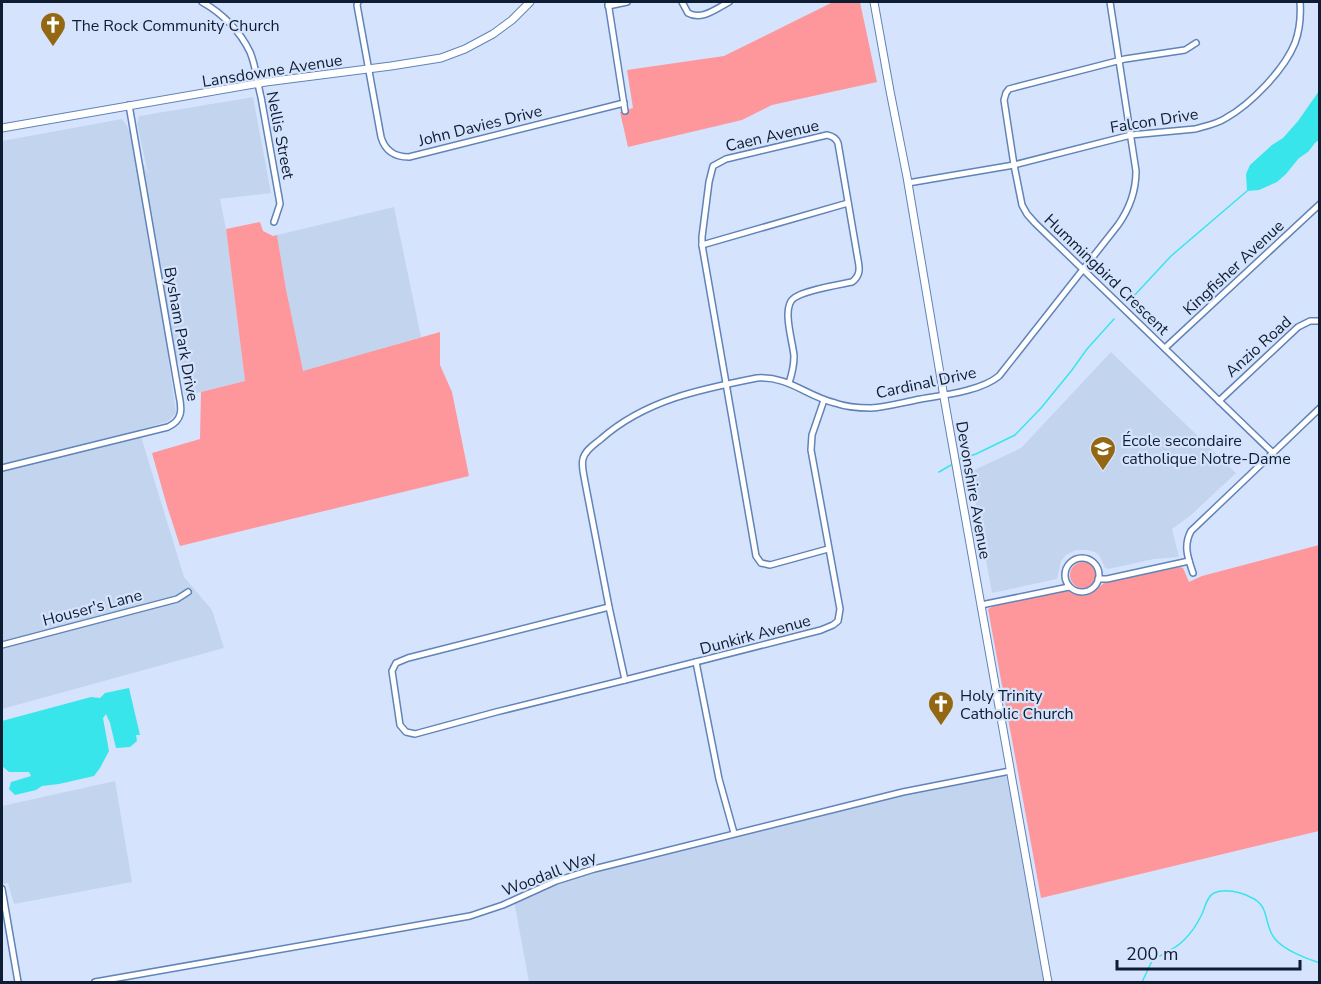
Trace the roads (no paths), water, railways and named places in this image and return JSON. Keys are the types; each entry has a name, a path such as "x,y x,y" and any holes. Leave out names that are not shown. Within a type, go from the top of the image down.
{"main road":[{"name":"Lansdowne Avenue","path":"2,128 258,84 422,61 456,53 493,34 512,20 527,2"},
{"name":"Devonshire Avenue","path":"874,2 908,183 1048,982"}],"street":[{"name":"Nellis Street","path":"202,2 214,9 229,23 245,44 253,61 280,204 274,222"},
{"name":"John Davies Drive","path":"358,2 368,69 383,143 391,153 400,157 429,153 624,103"},
{"path":"625,111 608,4 627,2"},
{"path":"682,2 688,13 698,16 729,2"},
{"name":"Cardinal Drive","path":"625,680 585,482 583,458 586,452 611,430 651,406 725,384 765,377 789,383 824,400 870,408 944,395 984,385 999,376 1119,224 1133,196 1136,171 1110,2"},
{"name":"Falcon Drive","path":"908,183 1014,165 1131,135 1205,127 1224,119 1271,80 1290,54 1299,26 1300,2"},
{"name":"Hummingbird Crescent","path":"1196,43 1185,50 1120,60 1007,90 1004,100 1014,165 1022,205 1027,214 1272,452"},
{"name":"Bysham Park Drive","path":"2,468 168,427 175,424 180,417 182,410 129,105"},
{"name":"Caen Avenue","path":"789,383 794,362 788,312 790,302 804,293 852,282 858,276 860,269 838,143 837,140 827,135 726,159 713,166 702,245 758,560 770,565 828,549"},
{"path":"702,245 848,203"},
{"name":"Kingfisher Avenue","path":"1165,348 1320,204"},
{"name":"Anzio Road","path":"1219,400 1298,327 1310,321 1320,321"},
{"name":"Dunkirk Avenue","path":"734,833 719,779 696,662 787,640 821,630 838,621 840,609 811,446 812,435 824,400"},
{"path":"1193,573 1186,546 1191,531 1320,408"},
{"path":"1084,558 1098,568 1098,579 1094,588 1077,592 1069,586 1065,577 1072,561 1084,558"},
{"path":"1098,579 1189,561"},
{"path":"981,605 1069,586"},
{"name":"Houser's Lane","path":"2,645 177,599 188,592"},
{"path":"609,607 396,663 392,671 400,725 406,732 415,734 696,662"},
{"name":"Woodall Way","path":"94,982 470,916 503,905 556,881 594,869 903,792 1010,771"},
{"path":"2,889 18,982"}],"waterway":[{"path":"1132,298 1171,256 1247,191"},
{"path":"960,459 976,454 1015,435 1041,408 1087,349 1114,319"},
{"path":"939,472 951,465"},
{"path":"1142,982 1154,959 1170,951 1189,934 1198,922 1209,897 1223,891 1237,892 1257,901 1264,910 1271,934 1279,943 1296,954 1320,963"}],"place":[{"name":"The Rock Community Church","path":"53,48"},
{"name":"École secondaire catholique Notre-Dame","path":"1103,472"},
{"name":"Holy Trinity Catholic Church","path":"941,727"}]}
